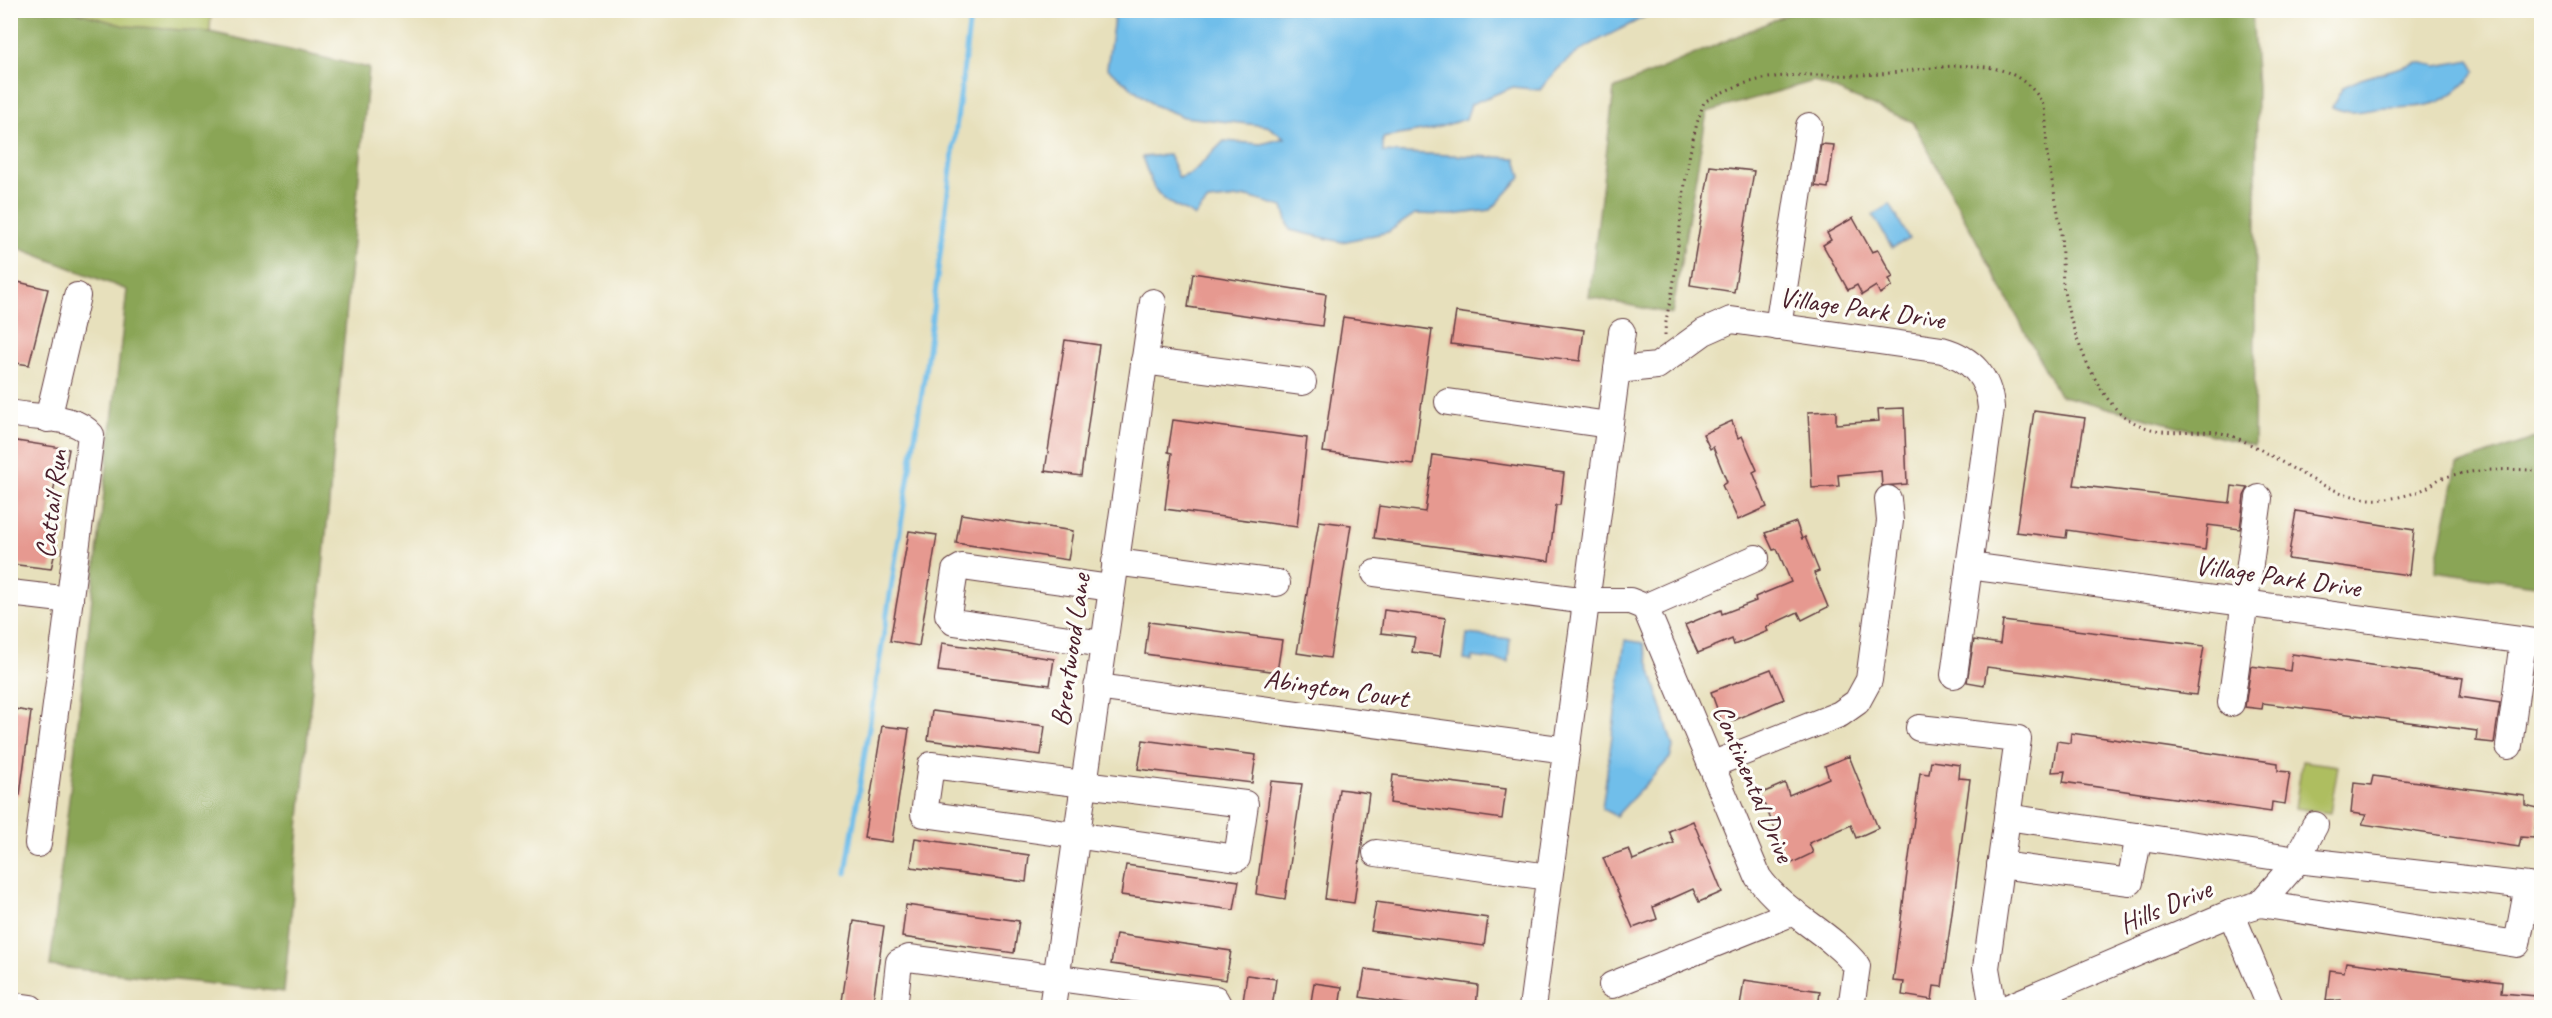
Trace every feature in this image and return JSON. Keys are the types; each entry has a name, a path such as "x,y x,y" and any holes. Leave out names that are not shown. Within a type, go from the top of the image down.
{"street":[{"path":"1778,327 1809,126"},
{"path":"48,419 76,296"},
{"name":"Brentwood Lane","path":"1052,1008 1153,302"},
{"name":"Village Park Drive","path":"1617,369 1657,366 1704,332 1731,321 1942,350 1960,355 1983,377 1990,392 1991,408 1954,675"},
{"path":"1532,1008 1622,332"},
{"path":"1144,361 1303,382"},
{"path":"1448,402 1609,425"},
{"name":"Cattail Run","path":"10,412 74,423 85,428 91,435 38,844"},
{"path":"2231,703 2259,498"},
{"path":"1711,765 1840,714 1857,702 1869,680 1890,521 1888,499"},
{"path":"1375,573 1587,601 1630,601 1645,607 1756,558"},
{"path":"1115,562 1277,583"},
{"name":"Village Park Drive","path":"1969,566 2532,642"},
{"path":"1103,644 954,622 948,614 955,572 962,567 1111,588"},
{"path":"10,593 70,600"},
{"name":"Continental Drive","path":"1645,607 1758,877 1770,894 1845,950 1857,966 1851,1008"},
{"path":"2509,746 2532,642"},
{"name":"Abington Court","path":"1097,687 1567,750"},
{"path":"1919,728 2018,739 1986,968 1993,1008"},
{"path":"931,765 1083,782 1245,804 1237,858 1076,836 924,814 931,765"},
{"path":"2007,817 2297,860 2528,886 2517,944 2260,904"},
{"path":"2260,904 2297,860 2315,825"},
{"path":"2000,865 2130,882 2139,836"},
{"path":"1376,853 1549,878"},
{"name":"Hills Drive","path":"2007,1008 2231,913 2260,904"},
{"path":"1612,985 1794,912"},
{"path":"2231,913 2271,1008"},
{"path":"894,1008 899,962 909,958 1215,999 1220,1008"},
{"path":"10,1005 31,1008"}],"path":[{"path":"2047,155 2061,232 2063,285 2069,312 2097,384 2109,402 2128,419 2164,433 2212,430 2232,437 2328,488 2369,499 2402,496 2424,489 2440,479 2468,474 2541,471"}],"green space":[{"path":"11,10 73,11 125,26 210,32 369,68 284,992 50,966 127,290 11,245"},
{"path":"73,11 211,11 210,32 125,26"},
{"path":"1795,11 2252,11 2257,88 2254,446 2059,395 1913,122 1814,81 1707,112 1672,314 1589,297 1614,89"},
{"path":"2541,436 2541,586 2435,571 2457,465"},
{"path":"2302,761 2338,766 2330,813 2295,808"}],"water":[{"path":"1115,10 1655,11 1579,52 1565,62 1540,90 1513,87 1471,104 1466,119 1433,129 1383,138 1383,152 1516,158 1521,177 1491,210 1452,215 1415,214 1388,232 1342,242 1290,230 1283,207 1248,197 1208,201 1194,217 1160,196 1142,157 1169,155 1179,178 1192,173 1224,141 1261,144 1285,138 1267,126 1184,117 1154,105 1107,68"},
{"path":"2470,60 2476,71 2456,92 2436,103 2353,112 2332,107 2343,87 2361,79 2418,62 2437,66"},
{"path":"1890,204 1909,239 1892,248 1873,215"},
{"path":"1467,634 1510,639 1508,662 1473,657 1472,661 1464,660"},
{"path":"1625,640 1643,643 1673,747 1670,758 1616,816 1602,809"}],"building":[{"path":"1821,144 1834,145 1828,188 1815,186"},
{"path":"1710,166 1754,171 1734,292 1690,285"},
{"path":"1853,218 1872,252 1878,250 1893,277 1889,279 1892,286 1880,294 1876,286 1862,295 1857,285 1848,290 1823,245 1831,240 1827,233"},
{"path":"1193,273 1326,294 1322,326 1188,307"},
{"path":"18,282 48,289 29,365 10,362 10,292 14,293"},
{"path":"1456,312 1584,330 1580,361 1451,344"},
{"path":"1343,317 1432,330 1413,464 1323,452"},
{"path":"1065,340 1099,345 1081,476 1045,471"},
{"path":"1904,408 1907,484 1882,486 1881,471 1838,475 1839,486 1812,488 1808,412 1836,411 1836,424 1879,421 1878,409"},
{"path":"2034,411 2085,418 2074,485 2230,503 2232,486 2248,488 2244,496 2240,529 2208,525 2205,550 2067,530 2066,538 2016,532"},
{"path":"1173,420 1307,438 1297,527 1165,509 1172,453 1168,452"},
{"path":"1732,421 1738,438 1742,436 1757,470 1753,472 1767,507 1738,520 1722,485 1727,482 1713,447 1710,449 1703,434"},
{"path":"10,440 69,449 65,470 55,482 47,534 57,544 51,569 10,564"},
{"path":"1433,455 1564,473 1560,505 1556,505 1549,561 1374,538 1379,506 1425,512"},
{"path":"2296,511 2414,530 2409,575 2288,559"},
{"path":"961,514 1073,531 1068,560 956,543"},
{"path":"1319,521 1351,525 1330,658 1297,653"},
{"path":"1796,522 1819,571 1814,573 1828,607 1802,620 1798,612 1766,627 1768,631 1734,645 1732,639 1698,653 1685,625 1721,610 1722,614 1756,601 1755,597 1791,582 1777,549 1773,550 1765,533"},
{"path":"909,531 937,535 919,646 890,641"},
{"path":"1384,610 1446,618 1440,656 1412,652 1415,637 1381,633"},
{"path":"2003,621 2204,646 2196,695 1987,667 1984,685 1967,682 1974,640 2000,644"},
{"path":"1149,622 1282,640 1277,672 1145,654"},
{"path":"942,643 1054,659 1050,685 938,671"},
{"path":"2292,654 2463,678 2460,697 2500,703 2494,743 2476,741 2477,731 2263,703 2262,709 2245,707 2251,666 2290,671"},
{"path":"1771,669 1784,699 1723,725 1711,692"},
{"path":"10,708 31,712 20,795 10,794"},
{"path":"932,711 1045,726 1041,755 928,740"},
{"path":"882,726 909,729 892,842 864,838"},
{"path":"2071,733 2278,763 2278,771 2290,772 2285,804 2272,802 2271,812 2063,782 2065,771 2052,772 2057,741 2070,743"},
{"path":"1143,740 1256,755 1252,783 1138,769"},
{"path":"1849,756 1878,828 1856,838 1851,825 1809,843 1813,853 1790,864 1760,794 1785,783 1789,795 1829,778 1825,766"},
{"path":"1931,761 1960,765 1959,778 1970,779 1942,987 1934,986 1932,1000 1902,995 1904,982 1893,981 1920,773 1929,774"},
{"path":"1393,775 1506,789 1502,819 1390,803"},
{"path":"2373,776 2525,796 2525,805 2538,808 2534,838 2521,837 2519,847 2362,824 2366,815 2351,813 2354,783 2371,785"},
{"path":"1271,781 1302,784 1285,899 1256,894"},
{"path":"1339,789 1369,793 1354,903 1325,899"},
{"path":"1693,821 1722,892 1699,902 1693,889 1653,907 1657,919 1633,928 1603,858 1629,849 1633,860 1674,843 1669,831"},
{"path":"915,838 1029,855 1026,882 911,867"},
{"path":"1126,865 1239,881 1234,910 1121,895"},
{"path":"1376,902 1488,918 1484,946 1371,931"},
{"path":"906,905 1019,921 1014,953 902,937"},
{"path":"854,921 884,926 872,1008 841,1008"},
{"path":"1116,934 1231,951 1226,980 1111,964"},
{"path":"2346,962 2502,982 2501,993 2537,996 2537,1008 2339,1008 2341,1000 2326,1001 2330,970 2344,972"},
{"path":"1365,969 1478,985 1476,1008 1433,1008 1360,997"},
{"path":"1247,975 1276,979 1272,1008 1242,1008"},
{"path":"1744,980 1820,991 1818,1008 1740,1007"},
{"path":"1314,983 1342,987 1339,1008 1310,1008"}],"waterway":[{"path":"846,873 925,373 971,10"}]}
